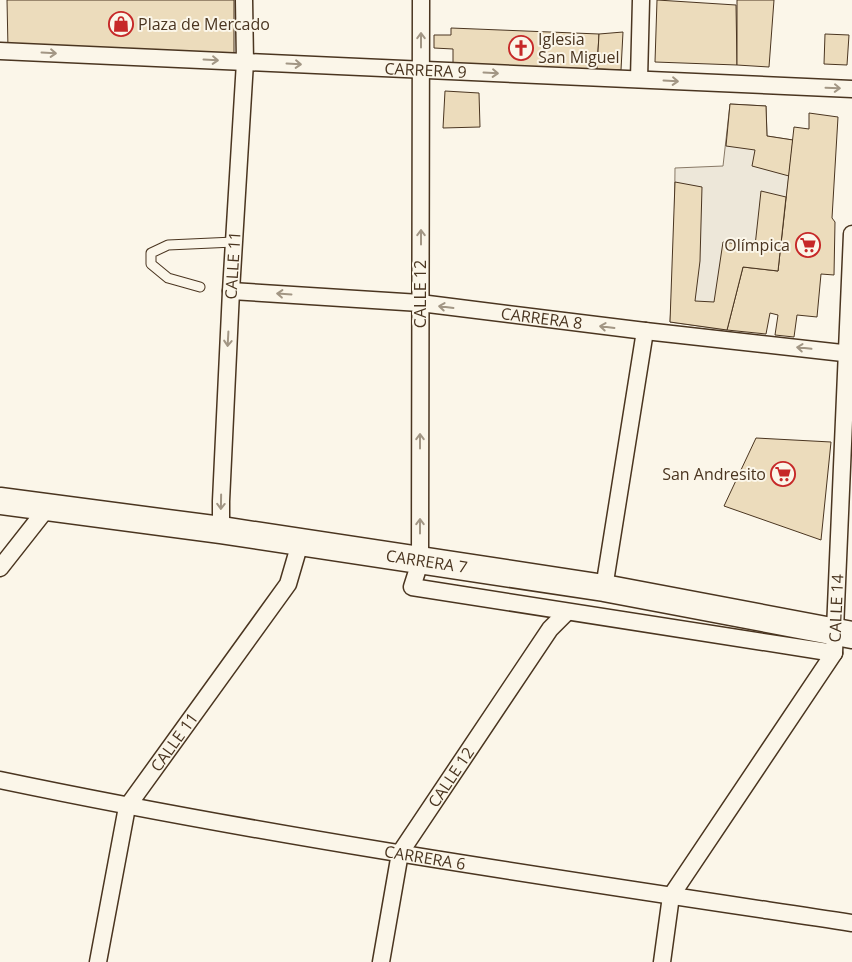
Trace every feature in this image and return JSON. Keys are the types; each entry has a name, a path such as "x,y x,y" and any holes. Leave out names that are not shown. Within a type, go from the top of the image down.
{"main road":[{"name":"CARRERA 7","path":"0,501 221,530 420,562 604,588 840,640"}],"street":[{"name":"CALLE 11","path":"221,530 220,501 245,62 244,0"},
{"name":"CALLE 12","path":"412,587 420,562 421,0"},
{"path":"639,79 642,0"},
{"name":"CARRERA 9","path":"0,51 852,89"},
{"name":"CALLE 14","path":"662,962 671,896 840,640 852,234"},
{"name":"CARRERA 8","path":"231,290 420,304 849,353"},
{"path":"604,588 645,331"},
{"path":"0,568 48,508"},
{"name":"CALLE 11","path":"98,962 127,807 288,584 300,543"},
{"name":"CARRERA 7","path":"412,587 567,612 840,640"},
{"name":"CALLE 12","path":"380,962 400,853 550,629 567,612"},
{"name":"CARRERA 6","path":"0,780 127,807 400,853 852,923"}],"lane":[{"path":"200,286 168,278 151,264 151,253 168,245 234,242"}],"shaded area":[{"path":"730,104 766,106 767,136 793,140 778,271 727,330 670,322 674,258 675,168 723,166"}],"building":[{"name":"Plaza de Mercado","path":"7,0 234,0 234,61 8,49"},
{"path":"657,0 736,5 737,65 655,62"},
{"path":"737,0 774,0 769,67 737,65"},
{"name":"Iglesia San Miguel","path":"451,28 599,34 597,69 453,64 453,49 434,48 434,35 451,35"},
{"path":"623,32 621,70 597,69 599,34"},
{"path":"825,34 849,35 847,65 824,64"},
{"path":"445,91 479,93 480,127 443,128"},
{"path":"730,104 766,106 767,136 793,140 789,176 752,166 755,150 726,146"},
{"name":"Olímpica","path":"809,113 838,117 832,218 835,222 834,275 821,274 817,317 797,315 794,337 775,335 778,315 770,313 766,334 727,330 743,267 778,271 794,127 809,129"},
{"path":"675,182 702,187 700,261 695,301 714,302 723,242 755,246 761,191 786,197 778,271 743,267 727,330 670,322"},
{"name":"San Andresito","path":"756,438 831,442 821,540 724,506"}],"place":[{"name":"Plaza de Mercado","path":"121,24"},
{"name":"Iglesia San Miguel","path":"521,48"},
{"name":"Olímpica","path":"808,245"},
{"name":"San Andresito","path":"783,474"}]}
